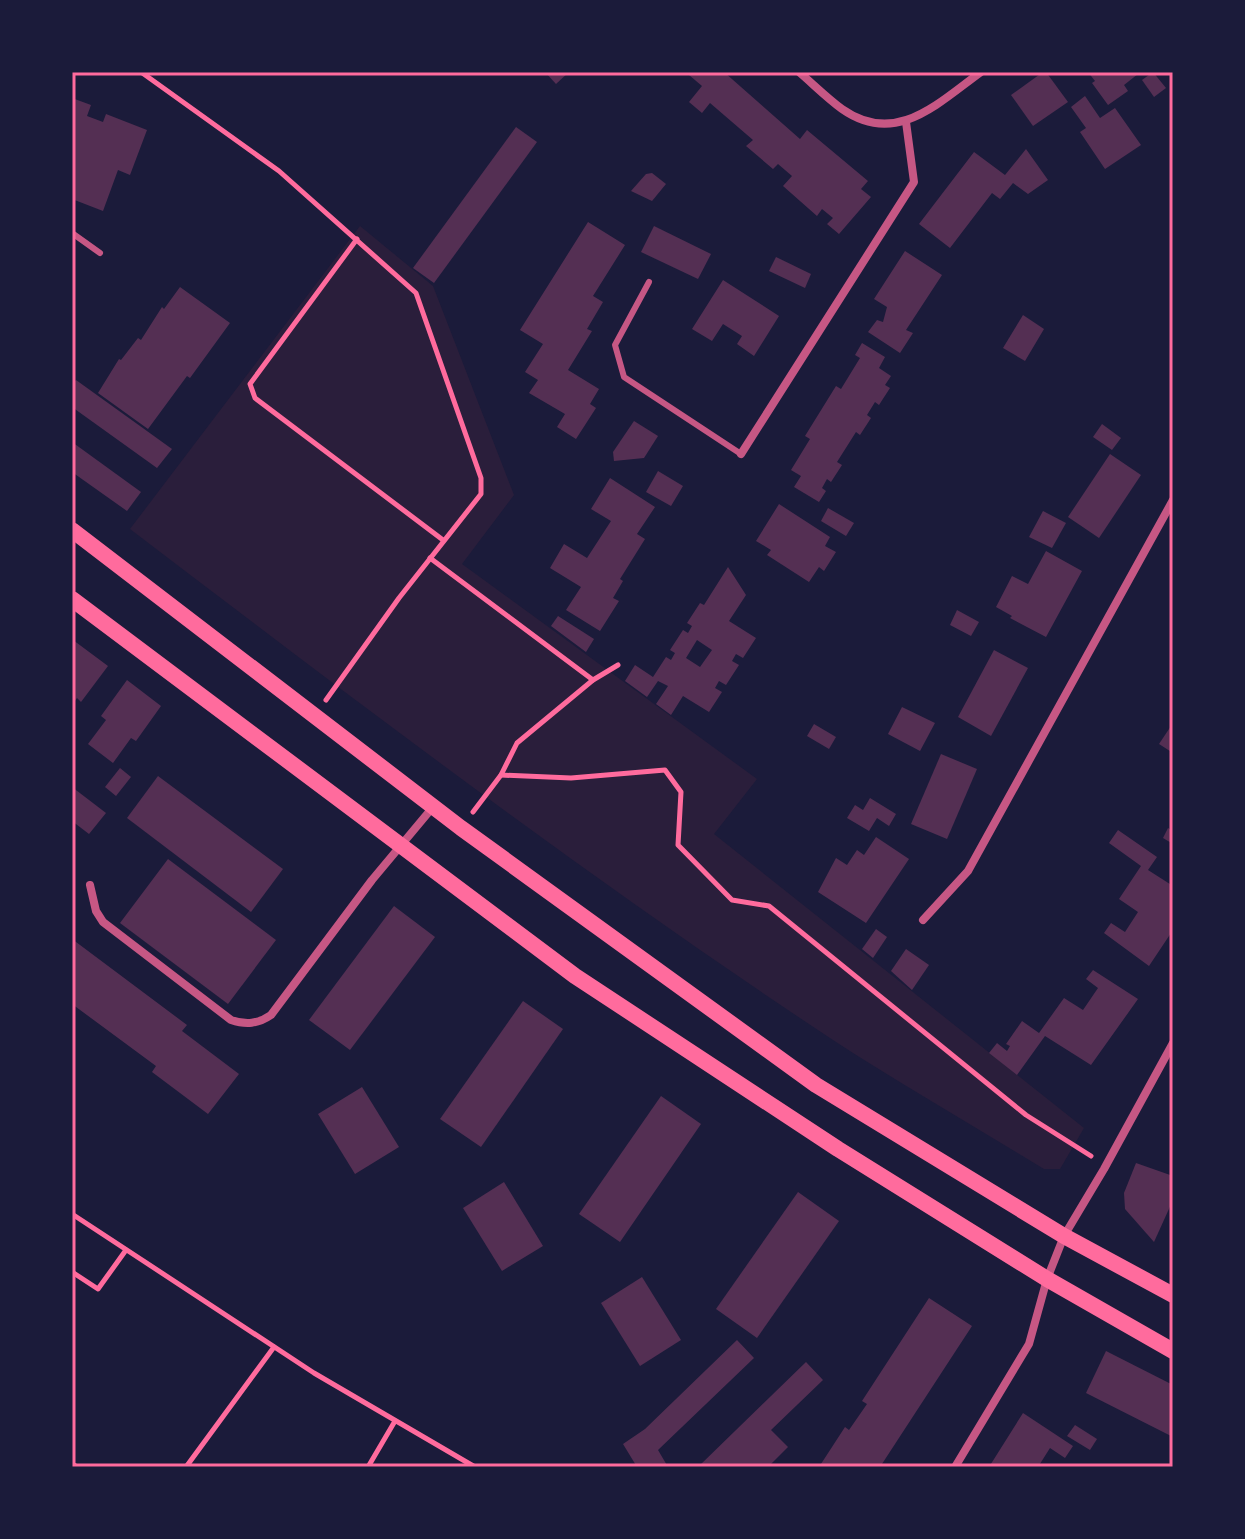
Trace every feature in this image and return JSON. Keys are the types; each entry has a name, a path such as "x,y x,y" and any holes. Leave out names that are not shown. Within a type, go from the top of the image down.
{"main road":[{"path":"72,530 461,828 816,1085 1064,1236 1173,1295"},
{"path":"72,599 575,976 838,1149 1047,1279 1173,1351"}],"street":[{"path":"799,72 844,111 888,125 906,122 981,72"},
{"path":"741,454 914,182 906,122"},
{"path":"923,920 968,871 1173,500"},
{"path":"90,885 96,911 103,922 231,1020 243,1024 256,1023 271,1015 401,844 433,807"},
{"path":"955,1467 1029,1344 1047,1279 1064,1236 1173,1043"}],"lane":[{"path":"72,233 100,253"},
{"path":"649,282 615,345 624,377 741,454"}],"path":[{"path":"141,72 279,171 416,293 481,478 481,494 399,598 315,717"},
{"path":"357,239 250,384 255,398 443,540"},
{"path":"430,558 593,680"},
{"path":"461,828 501,775 517,743 593,680 618,665"},
{"path":"501,775 571,778 665,770 681,792 678,845 732,900 769,906 1026,1115 1106,1165"},
{"path":"72,1214 274,1347 475,1467"},
{"path":"72,1272 98,1289 126,1250"},
{"path":"186,1467 274,1347"},
{"path":"368,1467 395,1421"}],"shaded area":[{"path":"360,226 433,286 514,495 462,564 757,779 714,834 1084,1128 1060,1169 1044,1169 859,1057 743,979 477,790 130,529"}],"building":[{"path":"545,72 569,72 556,84"},
{"path":"691,72 724,72 800,139 807,130 868,181 861,189 871,197 839,234 827,224 833,218 822,209 817,216 783,186 792,176 778,164 773,169 746,146 753,140 710,103 702,113 689,102 702,86 689,75"},
{"path":"1043,72 1068,102 1033,126 1011,95"},
{"path":"1088,72 1138,74 1124,85 1128,91 1108,105"},
{"path":"1153,72 1166,88 1154,97 1142,80"},
{"path":"1085,96 1100,118 1115,108 1141,145 1105,169 1080,132 1086,128 1071,107"},
{"path":"72,98 91,105 87,116 103,122 106,114 147,130 130,175 118,170 103,211 72,199"},
{"path":"516,127 537,142 434,283 413,268"},
{"path":"1026,149 1048,180 1028,194 1013,183 1000,199 992,193 950,248 919,224 974,152 1005,175"},
{"path":"652,173 666,184 652,201 631,191 646,174"},
{"path":"588,222 625,245 593,296 603,302 587,329 592,331 568,370 599,389 590,404 596,408 576,439 557,427 565,414 529,393 538,380 525,372 543,344 520,330"},
{"path":"654,226 711,254 698,279 641,252"},
{"path":"905,251 942,275 906,330 913,333 900,353 868,332 877,320 883,322 887,307 874,299"},
{"path":"776,257 811,274 805,288 769,271"},
{"path":"723,280 779,316 754,356 737,344 742,336 723,324 712,341 692,329"},
{"path":"180,287 230,323 148,429 98,393 119,359 138,338 141,340 162,307 164,309"},
{"path":"1023,315 1044,329 1025,361 1003,348"},
{"path":"862,343 885,357 879,368 891,376 885,385 890,388 879,405 875,402 867,415 871,418 860,435 856,432 837,462 842,465 831,482 827,479 822,488 826,491 819,502 794,487 801,476 791,470 810,439 805,436 836,386 841,389 860,358 855,355"},
{"path":"76,380 172,449 157,468 72,407 72,385"},
{"path":"634,421 658,436 644,458 614,461 613,452"},
{"path":"1102,424 1121,438 1112,450 1093,437"},
{"path":"72,442 141,492 127,511 72,472"},
{"path":"1110,454 1141,475 1099,538 1068,517"},
{"path":"658,471 683,486 671,506 646,492"},
{"path":"610,478 655,507 637,534 645,539 620,579 623,581 613,598 619,601 600,631 566,610 581,587 550,568 564,544 587,558 611,521 591,509"},
{"path":"779,504 830,537 825,546 836,552 824,571 819,567 809,582 767,555 771,550 756,541"},
{"path":"828,508 854,523 846,536 821,521"},
{"path":"1043,511 1066,523 1052,548 1029,537"},
{"path":"1046,551 1082,571 1046,637 996,607 1012,576 1028,584"},
{"path":"728,567 746,595 729,621 756,638 743,658 736,654 732,661 739,665 726,685 719,681 715,688 722,692 709,712 683,696 671,715 656,704 668,686 658,681 647,697 625,681 635,665 653,677 666,657 671,660 675,653 670,650 683,630 688,633 692,626 687,623 700,603 704,605","holes":["697,640 712,650 700,667 686,658"]},
{"path":"957,610 979,622 971,636 950,625"},
{"path":"558,616 594,639 586,652 551,626"},
{"path":"73,640 108,666 81,702 77,698 72,705"},
{"path":"994,650 1028,668 991,736 958,717"},
{"path":"127,680 161,706 136,741 131,738 113,763 88,744 106,720 101,716"},
{"path":"902,707 935,723 920,751 888,734"},
{"path":"1173,723 1173,753 1159,744"},
{"path":"814,724 836,737 829,749 807,736"},
{"path":"941,754 977,769 947,839 911,824"},
{"path":"120,768 131,777 116,796 105,787"},
{"path":"158,776 283,869 251,912 127,818"},
{"path":"72,787 106,813 89,834 72,821"},
{"path":"870,798 896,814 889,826 877,818 869,831 847,818 855,805 863,810"},
{"path":"1168,828 1173,831 1173,844 1163,838"},
{"path":"1118,830 1157,857 1148,870 1173,886 1173,930 1149,966 1104,933 1111,923 1125,932 1138,912 1119,899 1141,866 1109,843"},
{"path":"876,837 909,859 866,923 818,892 836,858 847,865 857,850 864,855"},
{"path":"168,859 276,940 228,1004 120,923"},
{"path":"394,906 435,937 350,1050 309,1020"},
{"path":"876,929 887,937 873,958 862,949"},
{"path":"72,939 187,1025 182,1031 239,1074 208,1114 152,1072 156,1066 72,1004"},
{"path":"906,949 929,965 912,990 891,971"},
{"path":"1093,970 1138,999 1091,1065 1045,1036 1017,1075 989,1053 997,1043 1007,1051 1010,1046 1006,1044 1022,1021 1039,1033 1064,998 1083,1010 1098,988 1086,979"},
{"path":"523,1001 563,1029 481,1147 440,1119"},
{"path":"362,1087 399,1147 355,1174 318,1114"},
{"path":"661,1096 701,1124 620,1242 579,1214"},
{"path":"1136,1163 1173,1176 1173,1200 1154,1242 1125,1209 1124,1193"},
{"path":"504,1182 543,1246 502,1271 463,1208"},
{"path":"798,1192 839,1221 757,1338 716,1309"},
{"path":"642,1277 681,1340 640,1366 601,1303"},
{"path":"929,1298 972,1326 880,1467 819,1467 845,1427 849,1430 867,1404 862,1401"},
{"path":"737,1340 754,1358 658,1450 668,1467 637,1467 623,1444 645,1429"},
{"path":"1106,1351 1173,1385 1173,1437 1086,1393"},
{"path":"806,1362 823,1380 771,1430 788,1447 768,1467 698,1467"},
{"path":"1023,1413 1073,1446 1065,1458 1050,1448 1038,1467 989,1467"},
{"path":"1075,1425 1097,1439 1090,1450 1067,1436"}]}
